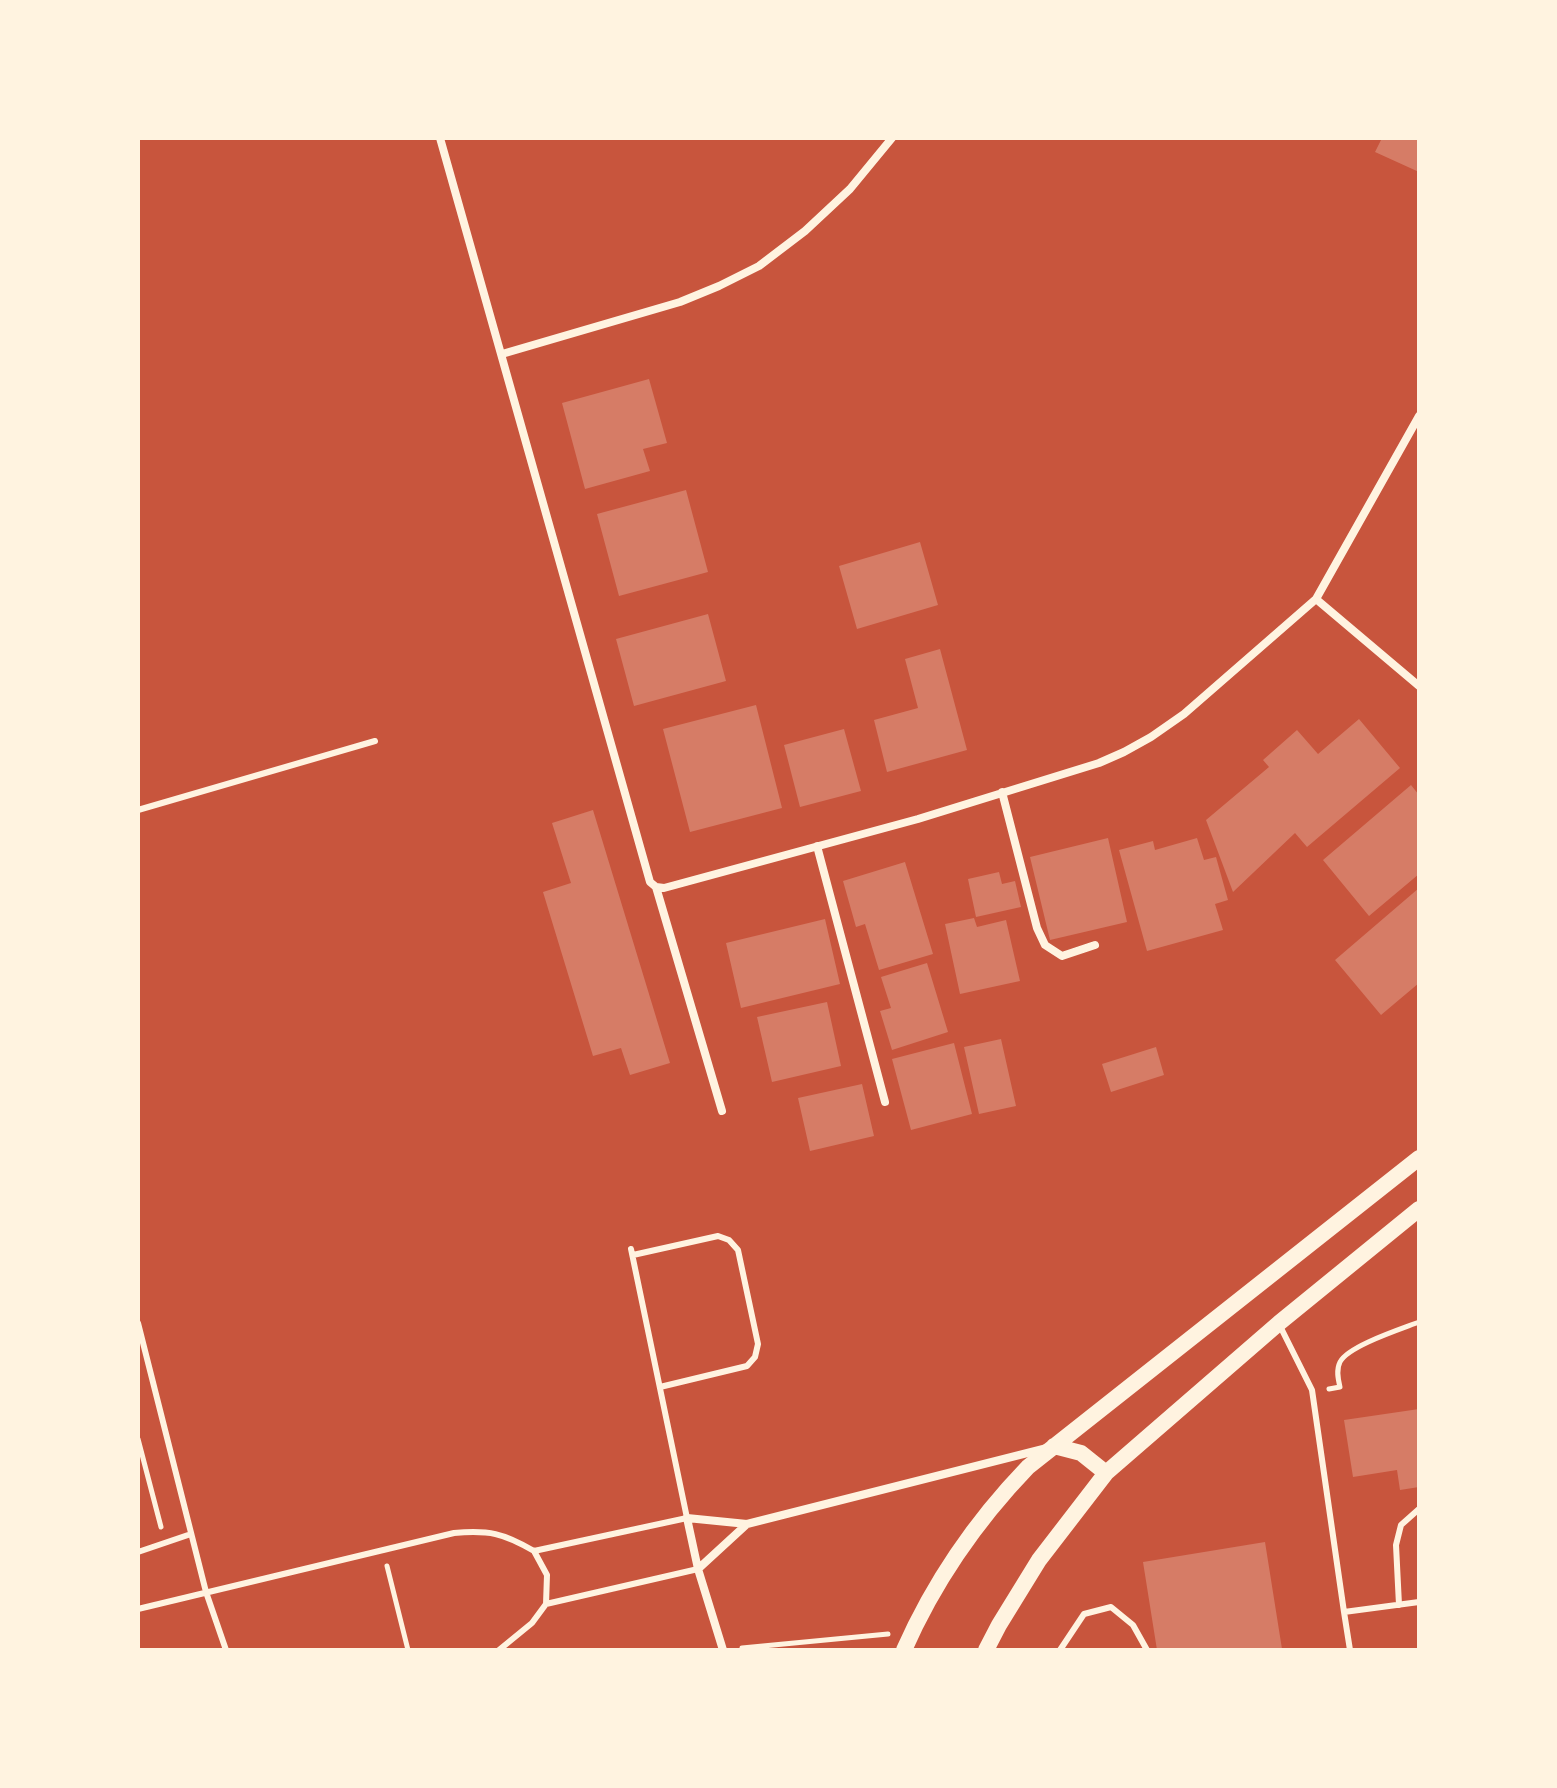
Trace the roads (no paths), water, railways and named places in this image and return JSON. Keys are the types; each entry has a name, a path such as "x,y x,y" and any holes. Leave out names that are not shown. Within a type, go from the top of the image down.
{"main road":[{"path":"904,1650 939,1583 971,1534 1028,1467 1419,1158"},
{"path":"986,1650 1039,1560 1106,1473 1279,1323 1419,1209"},
{"path":"1054,1446 1081,1453 1106,1473"}],"street":[{"path":"440,138 653,885 722,1111"},
{"path":"502,354 680,302 759,266 805,231 850,189 892,138"},
{"path":"653,885 664,888 918,819 1099,763 1151,737 1184,714 1316,599 1419,416"},
{"path":"1316,599 1419,686"},
{"path":"1002,792 1037,928 1045,945 1062,956 1095,945"},
{"path":"817,846 885,1102"},
{"path":"723,1650 698,1569 687,1518 747,1524 1054,1446"},
{"path":"698,1569 747,1524"}],"lane":[{"path":"138,810 375,741"},
{"path":"534,1551 687,1518 632,1252 718,1236 729,1240 738,1250 758,1344 755,1357 747,1366 660,1387"},
{"path":"138,1323 206,1592 226,1650"},
{"path":"1279,1323 1312,1392 1350,1650"},
{"path":"1399,1605 1396,1545 1401,1525 1419,1509"},
{"path":"138,1609 454,1533 479,1531 509,1536 534,1551 547,1575 546,1604 532,1623 499,1650"},
{"path":"138,1552 191,1534"},
{"path":"546,1604 698,1569"},
{"path":"1344,1612 1419,1602"},
{"path":"1060,1650 1084,1614 1111,1607 1133,1625 1147,1650"}]}
